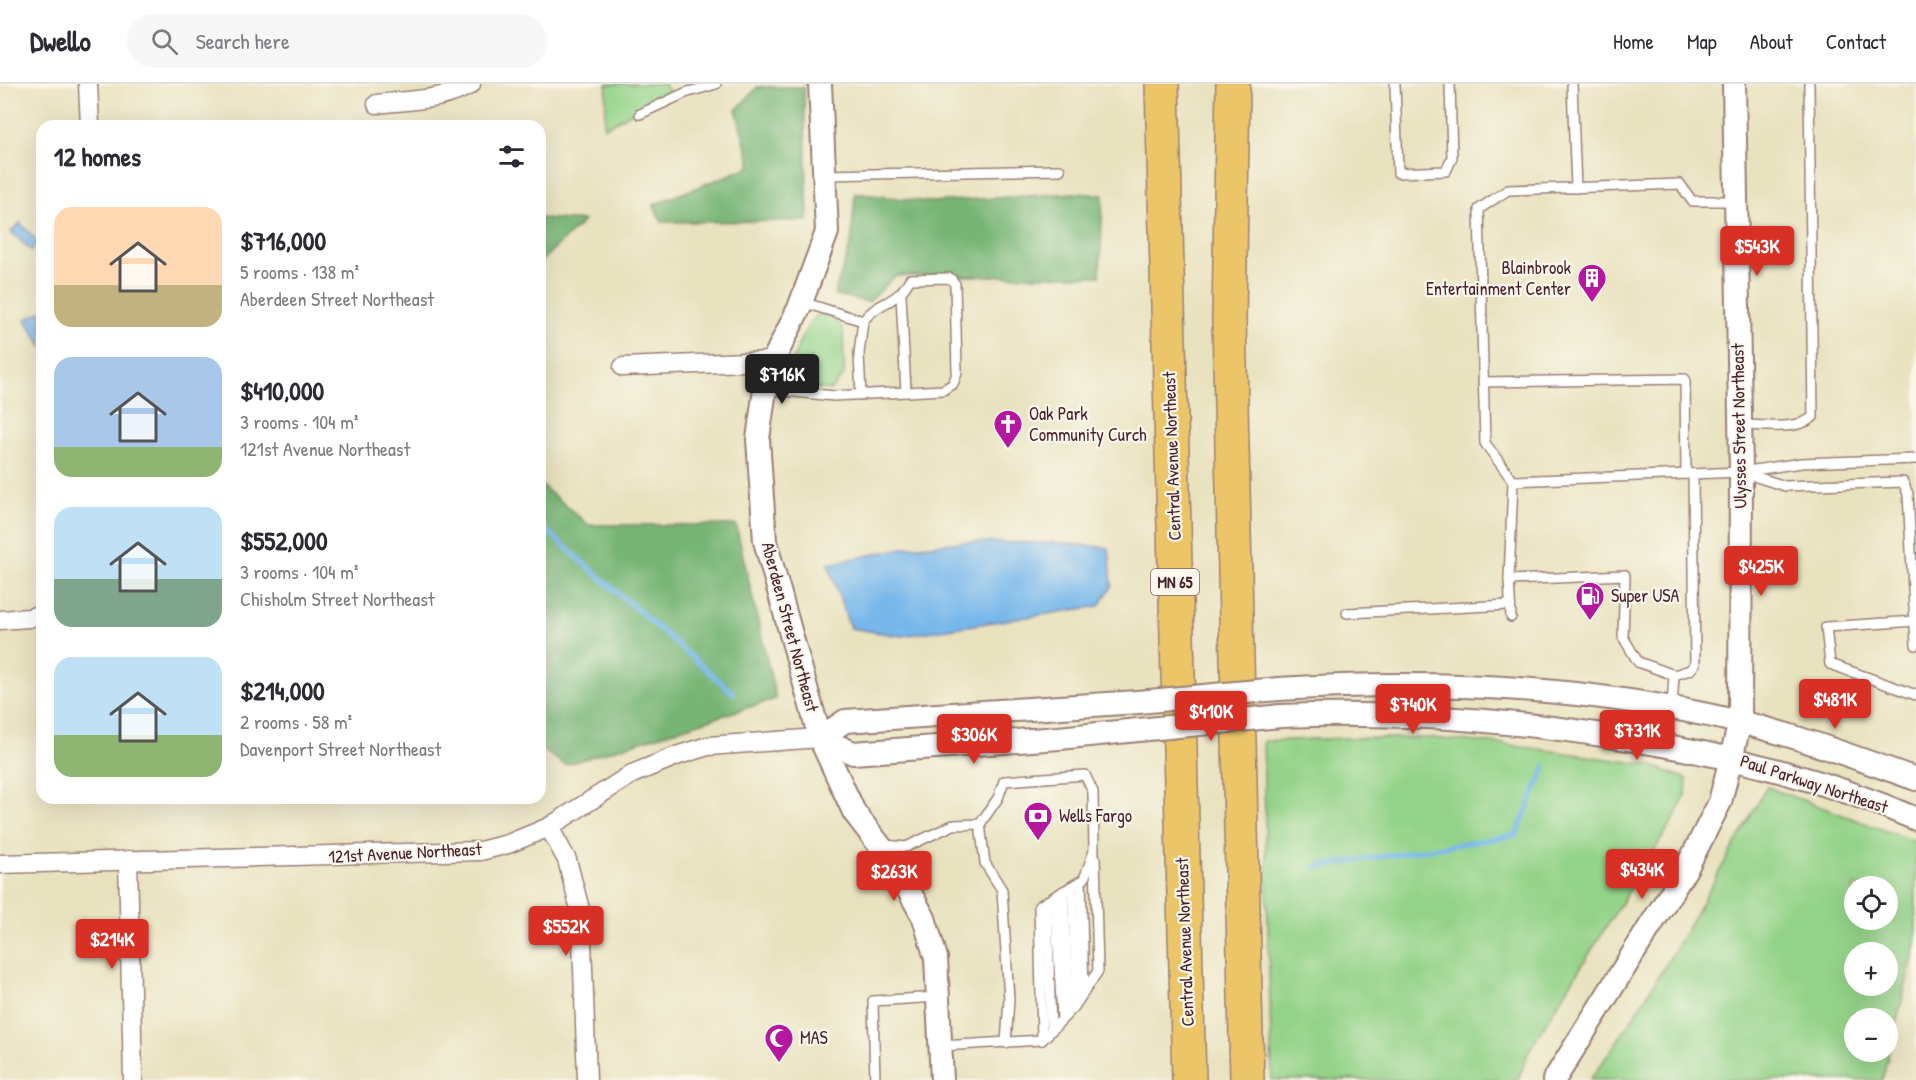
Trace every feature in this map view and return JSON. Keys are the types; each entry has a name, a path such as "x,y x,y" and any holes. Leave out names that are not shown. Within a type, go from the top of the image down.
{"highway":[{"name":"Central Avenue Northeast","path":"1162,84 1189,1080"},
{"path":"1233,84 1229,320 1247,1080"}],"street":[{"path":"88,84 90,120"},
{"path":"377,104 439,96 461,91 471,84"},
{"name":"Aberdeen Street Northeast","path":"820,84 827,232 802,302 773,362 765,389 758,439 765,541 820,738 854,812 911,891 924,918 936,958 942,1080"},
{"name":"Ulysses Street Northeast","path":"1554,1080 1686,869 1720,802 1740,722 1741,472 1734,84"},
{"path":"623,367 773,362"},
{"path":"0,620 36,616"},
{"name":"Paul Parkway Northeast","path":"1279,689 1359,684 1510,688 1582,695 1740,722 1916,779"},
{"name":"121st Avenue Northeast","path":"820,738 845,722 1138,702 1279,689"},
{"name":"Paul Parkway Northeast","path":"1281,716 1356,712 1506,722 1581,731 1733,757 1837,788 1916,819"},
{"name":"121st Avenue Northeast","path":"0,864 480,852 549,827 632,774 708,746 820,738 853,753 1281,716"},
{"path":"549,827 567,860 581,913 587,1080"},
{"path":"128,860 133,1080"}],"lane":[{"path":"640,114 685,93 716,84"},
{"path":"1395,84 1398,173 1446,171 1452,158 1450,84"},
{"path":"1572,84 1576,188"},
{"path":"1739,425 1794,425 1805,423 1813,417 1809,84"},
{"path":"825,175 1060,170"},
{"path":"1511,616 1509,580 1513,481 1485,443 1479,209 1508,190 1680,184 1692,201 1736,201"},
{"path":"765,389 834,396 943,390 953,384 957,373 955,284 950,278 910,279 901,295 906,392"},
{"path":"861,395 859,354 863,321 872,310 901,295"},
{"path":"802,302 863,321"},
{"path":"1483,382 1684,379 1690,474 1695,664 1690,670 1674,675 1638,662 1623,638 1625,575 1509,580"},
{"path":"1513,481 1741,472 1801,464 1916,459"},
{"path":"1741,472 1785,486 1904,483 1908,494 1916,645"},
{"path":"1347,613 1510,605"},
{"path":"1915,621 1826,627 1830,664 1916,695"},
{"path":"1672,709 1674,675"},
{"path":"941,1046 1006,1043 1041,1040 1070,1011 1098,971 1093,792 1085,775 1004,781 998,798 980,824 985,863 1002,890 1009,999 1006,1043"},
{"path":"878,843 906,847 953,825 980,824"},
{"path":"1041,1040 1039,906 1084,879 1094,852"},
{"path":"1081,881 1084,991"},
{"path":"1059,894 1077,1001"},
{"path":"1059,894 1070,1011"},
{"path":"1059,894 1062,1018"},
{"path":"1051,1029 1059,894"},
{"path":"875,1080 873,1001 939,997"}],"green space":[{"path":"607,84 665,84 669,92 604,128"},
{"path":"758,87 804,87 808,221 662,222 653,205 751,166 736,110"},
{"path":"855,193 930,202 1074,193 1103,195 1100,276 895,276 869,302 834,295 851,243"},
{"path":"546,218 584,221 546,256"},
{"path":"824,310 843,329 844,375 831,390 787,384 795,353 804,333"},
{"path":"546,489 589,525 736,525 776,699 565,765 546,752"},
{"path":"1429,738 1503,744 1650,765 1687,779 1686,795 1670,825 1529,1050 1518,1080 1272,1080 1263,741"},
{"path":"1767,787 1916,842 1916,944 1898,1016 1898,1008 1844,1008 1844,1062 1886,1062 1882,1080 1590,1080 1661,973"}],"water":[{"path":"20,223 36,240 36,246 32,251 11,232"},
{"path":"36,314 36,336 26,319"},
{"path":"965,542 1063,543 1109,548 1112,586 1099,606 901,636 850,628 828,564 908,547"}],"waterway":[{"path":"546,530 733,693"},
{"path":"1316,867 1516,835 1545,767"}],"place":[{"name":"Blainbrook Entertainment Center","path":"1592,304"},
{"name":"Oak Park Community Curch","path":"1008,450"},
{"name":"Super USA","path":"1590,622"},
{"name":"Wells Fargo","path":"1038,842"},
{"name":"MAS","path":"779,1064"}]}
